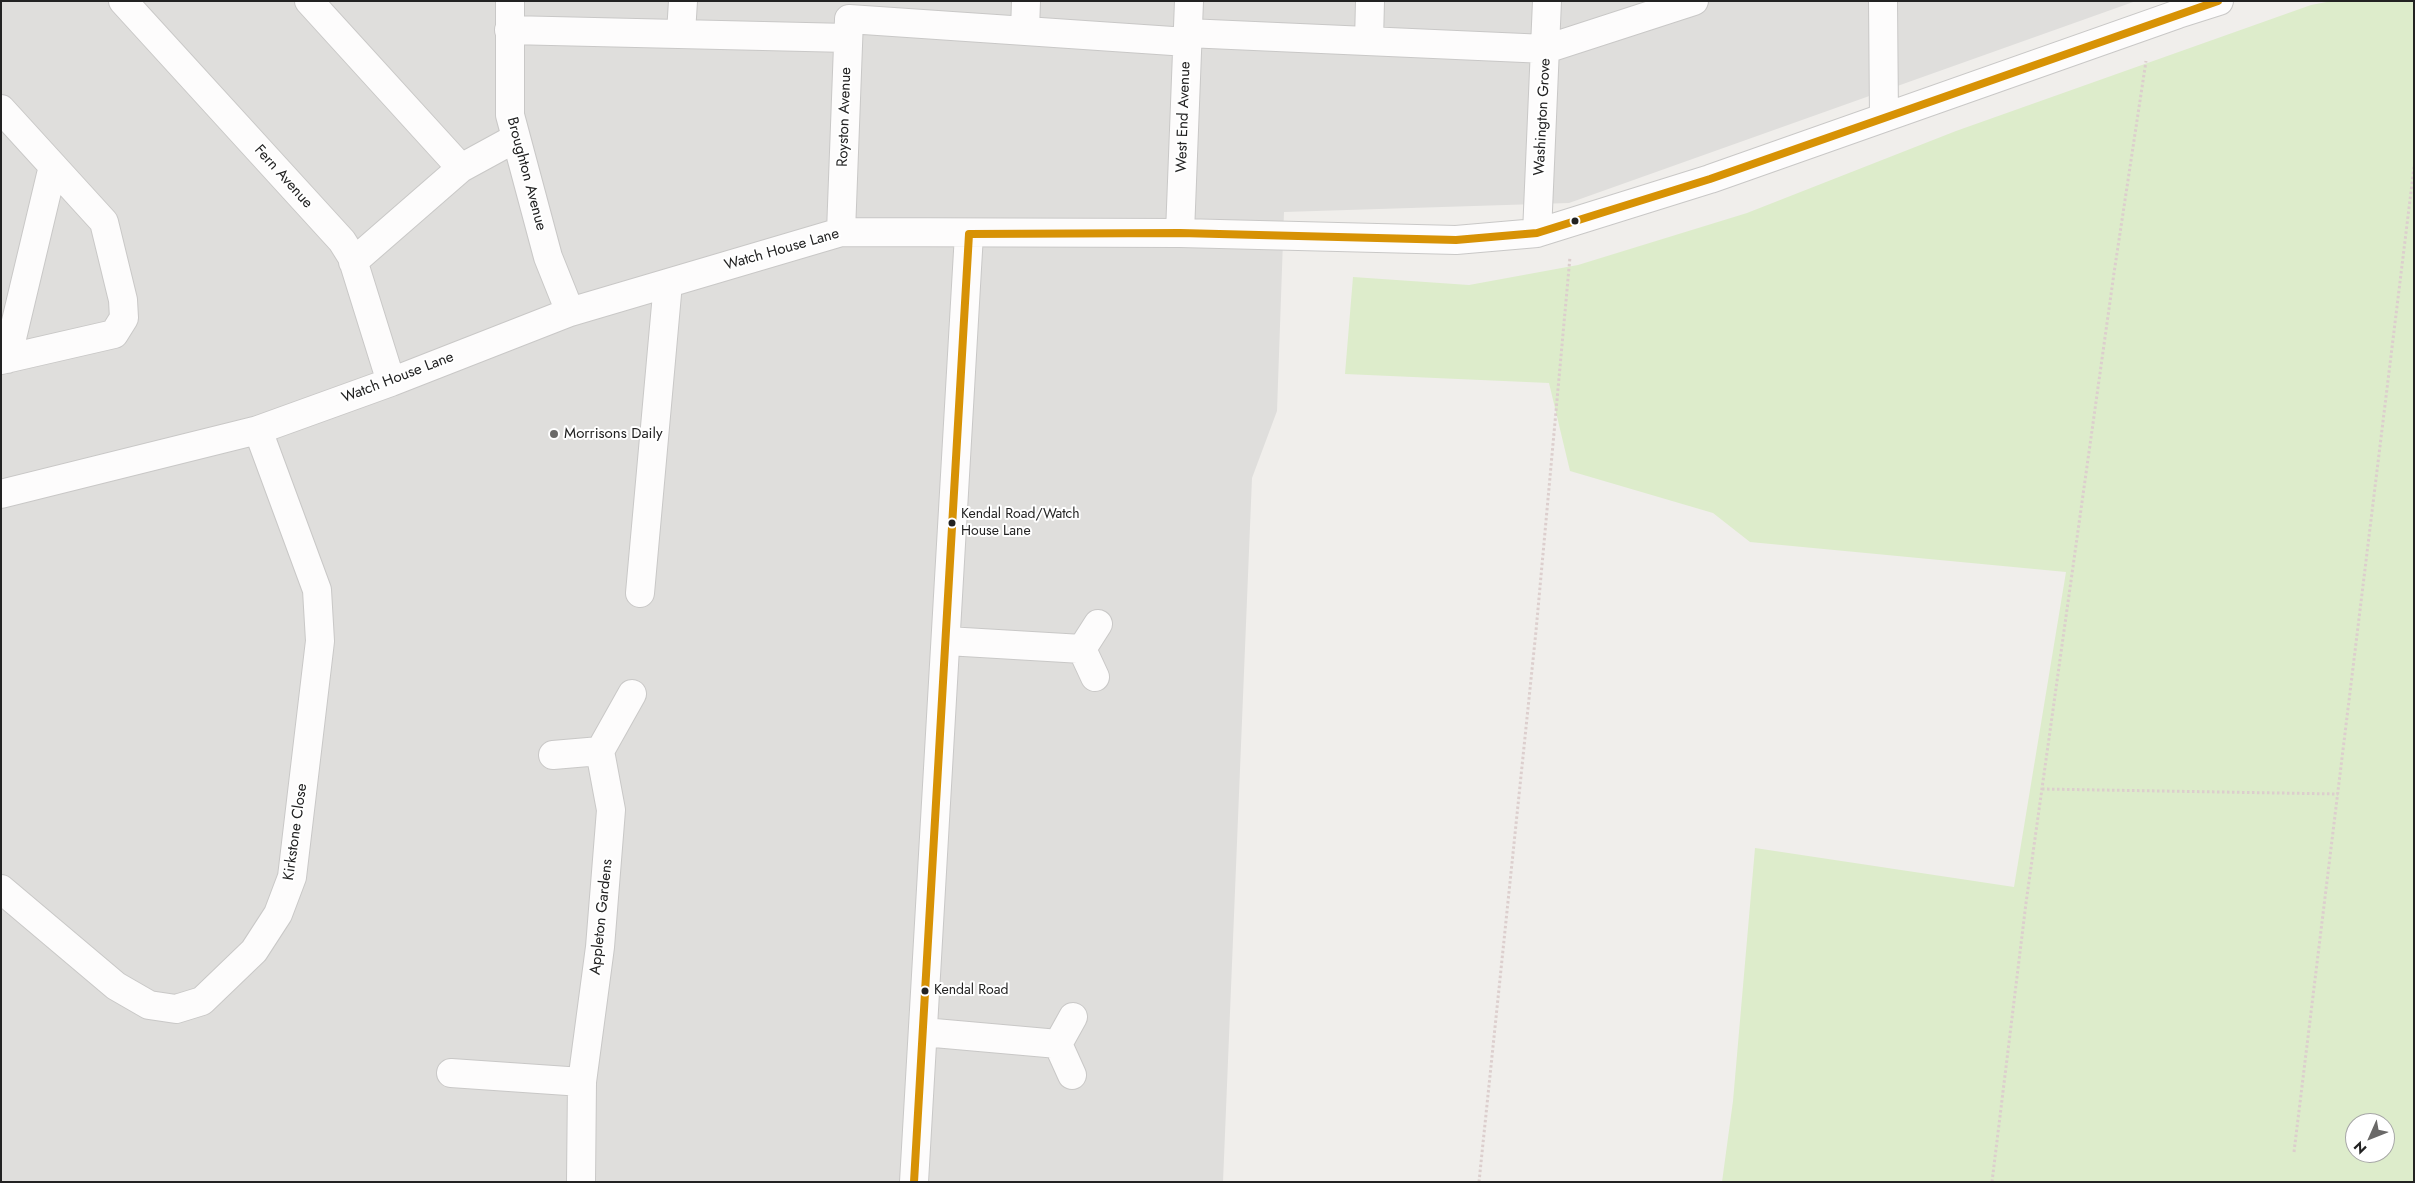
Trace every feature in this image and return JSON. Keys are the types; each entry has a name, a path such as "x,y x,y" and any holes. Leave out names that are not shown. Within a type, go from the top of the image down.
{"street":[{"name":"Fern Avenue","path":"123,1 342,242 353,262 391,382"},
{"path":"309,1 461,168"},
{"path":"338,33 339,1"},
{"name":"Broughton Avenue","path":"510,1 508,30 510,115 548,257 570,312"},
{"path":"681,33 683,1"},
{"path":"1025,31 1026,1"},
{"name":"West End Avenue","path":"1180,233 1189,1"},
{"path":"1369,41 1370,1"},
{"name":"Washington Grove","path":"1537,233 1547,1"},
{"path":"508,30 681,33 849,19 1025,31 1187,38 1369,41 1546,49 1694,1"},
{"path":"1883,1 1884,117"},
{"name":"Watch House Lane","path":"1,494 258,430 391,382 570,312 840,232 969,234 1180,233 1456,240 1537,233 1710,179 2219,1"},
{"name":"Royston Avenue","path":"840,232 849,19"},
{"path":"1,109 53,166 104,222 123,300 124,318 114,334 4,360 53,166"},
{"path":"353,262 461,168 516,138"},
{"path":"914,1182 947,641 969,234"},
{"path":"640,593 668,283"},
{"name":"Kirkstone Close","path":"1,889 116,986 150,1005 176,1009 202,1001 254,952 278,914 292,878 320,641 317,590 258,430"},
{"path":"1082,649 1098,624"},
{"path":"947,641 1082,649"},
{"path":"1082,649 1095,677"},
{"path":"553,755 600,752 632,694"},
{"name":"Appleton Gardens","path":"581,1182 582,1082 600,947 611,810 600,752"},
{"path":"1058,1044 1073,1017"},
{"path":"922,1032 1058,1044"},
{"path":"1058,1044 1072,1076"},
{"path":"451,1073 582,1082"}],"path":[{"path":"1992,1182 2026,903 2114,273 2152,23"},
{"path":"2294,1152 2414,167"},
{"path":"1479,1182 1536,631 1573,222"},
{"path":"2042,788 2338,794"}],"shaded area":[{"path":"1,1 2136,1 1569,203 1284,212 1277,411 1252,478 1223,1182 1,1182"}],"green space":[{"path":"2332,1 2414,1 2414,1182 1722,1182 1733,1101 1755,848 2014,887 2066,572 1750,542 1713,513 1570,471 1549,383 1345,374 1353,277 1469,285 1578,265 1747,213 1956,131 2311,5"}],"transit line":[{"path":"914,1182 969,234 1180,233 1456,240 1537,233 1710,179 2218,1"}],"place":[{"name":"Morrisons Daily","path":"554,434"},
{"name":"Kendal Road/Watch House Lane","path":"952,523"},
{"name":"Kendal Road","path":"925,991"}]}
